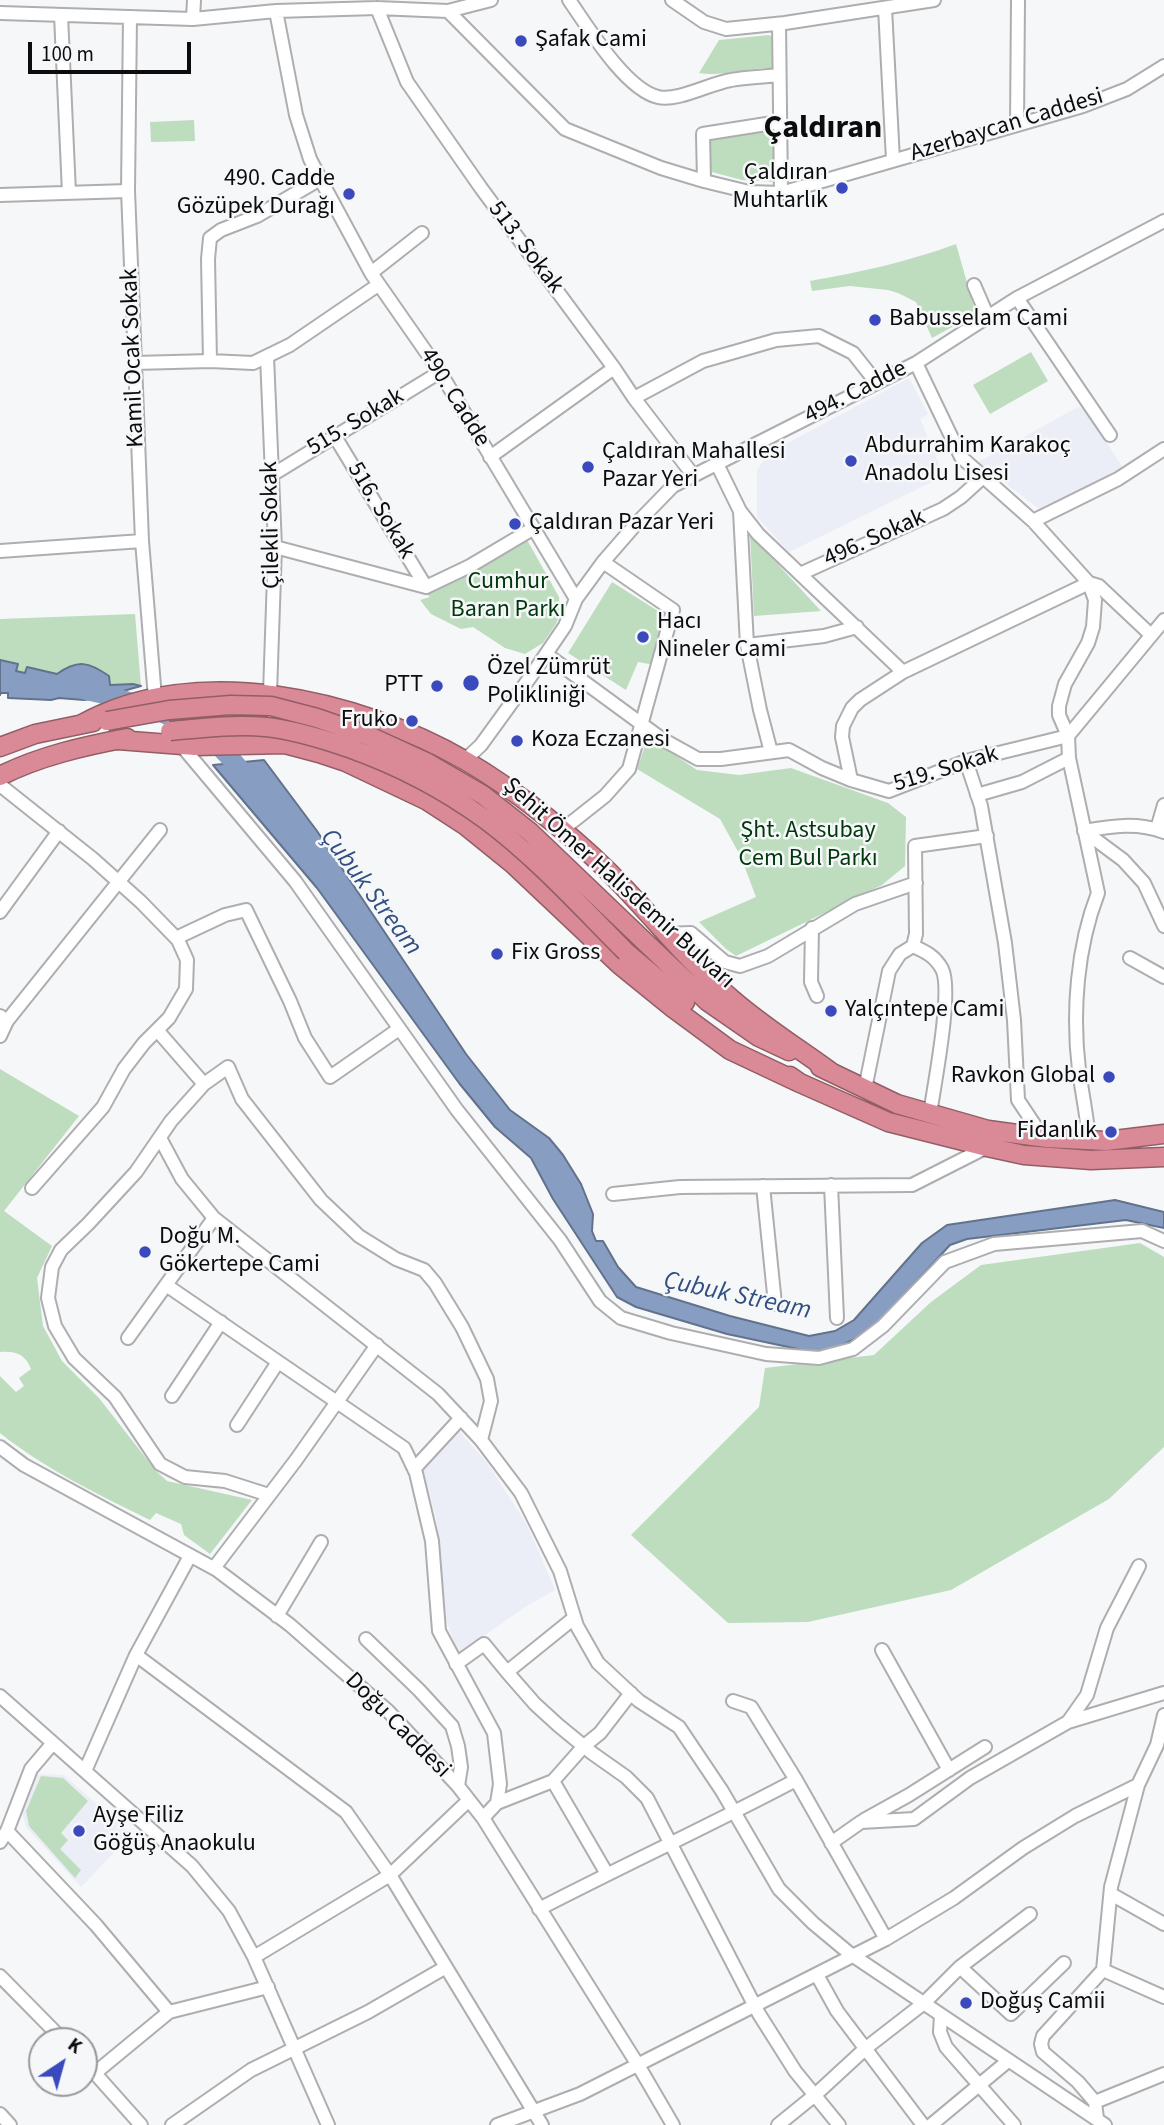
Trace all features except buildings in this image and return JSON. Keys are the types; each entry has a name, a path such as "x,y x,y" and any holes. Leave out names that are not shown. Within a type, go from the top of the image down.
{"highway":[{"name":"Şehit Ömer Halisdemir Bulvarı","path":"0,747 35,734 82,724 151,699 206,691 270,693 364,717 418,736 465,761 562,830 608,871 664,934 733,1000 831,1072"},
{"name":"Şehit Ömer Halisdemir Bulvarı","path":"104,717 231,705 271,706 369,736 428,763 483,794 530,832 707,1001 759,1037 897,1104 988,1130 1038,1137 1106,1141 1164,1134"},
{"name":"Şehit Ömer Halisdemir Bulvarı","path":"182,740 222,726 267,727 304,734 374,757 415,777 487,821 545,872 626,952 714,1028 800,1083"},
{"path":"392,782 407,783 418,776 422,769 426,746 418,736"},
{"name":"Şehit Ömer Halisdemir Bulvarı","path":"0,776 33,761 118,740 285,744 320,752 392,782 439,807 490,844 560,906 620,965 673,1008 730,1049 800,1083 888,1122 1024,1155 1091,1160 1164,1157"},
{"path":"442,760 465,761 477,776 476,793 464,807 439,807 428,793 426,785 430,770 442,760"},
{"path":"490,844 482,821 489,806 498,799 508,797 523,801"}],"street":[{"path":"193,19 194,0"},
{"path":"0,13 193,19 276,11 377,8 448,11 491,0"},
{"path":"569,0 612,60 636,87 660,98 688,93 728,80 779,75"},
{"path":"671,0 704,22 726,29 779,24 934,0"},
{"path":"848,0 862,11"},
{"path":"1017,125 1018,0"},
{"name":"513. Sokak","path":"377,8 407,82 634,398 694,475"},
{"path":"886,8 893,160"},
{"name":"490. Cadde","path":"276,11 296,115 310,159 320,180 370,273 440,372 576,599"},
{"name":"Azerbaycan Caddesi","path":"448,11 565,129 661,168 749,192 781,193 1083,106 1127,89 1164,66"},
{"path":"61,15 69,193"},
{"name":"Kamil Ocak Sokak","path":"130,18 128,191 151,699"},
{"path":"779,24 781,193"},
{"path":"704,181 703,134 779,122"},
{"path":"210,361 210,239 221,230 257,216 320,180"},
{"path":"0,195 128,191"},
{"name":"494. Cadde","path":"576,599 603,562 673,486 916,363 987,315 1164,221"},
{"path":"370,273 422,233"},
{"path":"135,363 253,363 290,345 378,285"},
{"path":"974,285 987,315"},
{"path":"1017,298 1110,435"},
{"path":"634,398 703,362 776,340 819,336 853,353 876,382"},
{"name":"Çilekli Sokak","path":"267,356 275,547 270,693"},
{"path":"916,363 961,457 1034,521 1089,583 1095,600 1093,627 1088,643 1065,684 1060,698 1059,715 1068,736 1069,758 1098,893 1090,914 1078,978 1079,1068 1089,1140"},
{"path":"490,457 614,368"},
{"name":"515. Sokak","path":"272,475 440,372"},
{"name":"516. Sokak","path":"334,435 426,587"},
{"path":"1034,521 1118,479 1164,449"},
{"path":"717,464 740,511 758,534 903,672"},
{"name":"496. Sokak","path":"800,574 943,509 961,497 982,477"},
{"path":"740,511 747,645 771,752"},
{"path":"275,547 426,587 470,566 534,528"},
{"path":"0,551 142,541"},
{"path":"562,830 605,796 629,769 673,610 603,562"},
{"path":"851,780 842,737 846,719 860,700 903,672 1089,583 1099,586 1151,635"},
{"path":"465,761 481,745 565,626 576,599"},
{"path":"1068,736 1164,620"},
{"path":"747,645 824,636 857,627"},
{"name":"519. Sokak","path":"546,653 662,738 698,759 721,759 789,750 851,780 889,791 966,761 1068,736"},
{"path":"182,740 295,881 457,1110 549,1215 600,1301 621,1318 671,1333 765,1354 819,1358 853,1349 883,1326 945,1262 994,1244 1142,1231 1164,1241"},
{"path":"977,795 1022,782 1069,758"},
{"path":"966,761 987,836 1005,943 1014,1020 1018,1100 1034,1124 1038,1137"},
{"path":"0,785 119,882 176,938 187,960 186,989 169,1017 124,1069 103,1107 32,1188"},
{"path":"1084,831 1140,825 1161,830 1164,805"},
{"path":"0,1036 4,1019 160,830"},
{"path":"0,912 59,831"},
{"path":"1084,831 1123,860 1144,883 1164,926"},
{"path":"865,1089 889,971 900,954 913,946 916,934 915,846 987,836"},
{"path":"664,934 691,933 725,962 740,966 768,956 855,904 916,883"},
{"path":"176,938 225,915 246,910 305,1038 330,1077 400,1030"},
{"path":"812,928 811,982 817,996"},
{"path":"913,946 931,954 943,972 946,999 930,1114"},
{"path":"1130,958 1164,977"},
{"path":"157,1030 204,1084"},
{"path":"269,1494 225,1481 185,1477 160,1464 115,1397 74,1358 55,1326 48,1298 52,1267 61,1250 136,1172 172,1121 204,1084 228,1067 242,1099 321,1200 359,1237 396,1259 424,1270 435,1283 462,1327 487,1379 491,1401 481,1440"},
{"path":"160,1138 182,1179 214,1218 438,1394 481,1440 521,1493 560,1571 576,1626 598,1662 631,1693 679,1727 779,1889 813,1923 854,1956 1097,2123"},
{"path":"613,1194 680,1187 912,1185 987,1147"},
{"path":"831,1185 837,1318"},
{"path":"763,1186 775,1304"},
{"path":"128,1338 214,1218"},
{"path":"166,1285 404,1448 415,1469 432,1541 439,1631 494,1733 500,1784 497,1803"},
{"path":"173,1396 221,1322"},
{"path":"214,1568 377,1345"},
{"path":"237,1425 278,1362"},
{"path":"415,1469 461,1418"},
{"name":"Doğu Caddesi","path":"0,1447 24,1465 214,1568 277,1616 388,1712 458,1786 483,1818 673,2125"},
{"path":"277,1616 321,1542"},
{"path":"85,1771 136,1654 190,1556"},
{"path":"1068,1722 1087,1695 1107,1628 1139,1566"},
{"path":"507,1672 574,1618"},
{"path":"366,1639 452,1726 461,1767 458,1786"},
{"path":"456,1664 484,1644 535,1704 584,1746 626,1776 648,1798 755,2007 795,2071 839,2125"},
{"path":"882,1650 949,1770"},
{"path":"136,1654 346,1812 390,1875 542,2125"},
{"path":"483,1818 497,1803 553,1781 584,1746 600,1733 631,1693"},
{"path":"861,1822 914,1819 970,1778 1068,1722 1164,1693"},
{"path":"0,1696 192,1866 229,1911 268,1987 328,2125"},
{"path":"733,1701 751,1707 796,1780 886,1939"},
{"path":"1097,2123 1095,2102 1078,2082 1043,2052 1041,2044 1043,2036 1103,1970 1111,1894 1138,1785 1157,1745 1164,1715"},
{"path":"54,1743 31,1769 3,1837 96,1925 169,2012"},
{"path":"831,1843 985,1747"},
{"path":"539,1909 796,1780"},
{"path":"553,1781 607,1874"},
{"path":"497,2125 580,2094 854,1956 954,1898 1023,1848 1075,1816 1138,1785"},
{"path":"254,1957 390,1875 468,1800"},
{"path":"1111,1894 1164,1924"},
{"path":"778,2125 924,2003 960,1967 1030,1914"},
{"path":"960,1967 1011,2014 1064,1963"},
{"path":"172,2125 251,2070 368,2012 446,1967"},
{"path":"1103,1970 1164,1997"},
{"path":"817,1975 837,2011 923,2125"},
{"path":"0,1976 50,2027"},
{"path":"98,2070 169,2012 268,1987"},
{"path":"941,2015 940,2032 946,2047 1014,2125"},
{"path":"931,2125 1008,2061"},
{"path":"98,2077 141,2125"},
{"path":"1095,2102 1162,2077"},
{"path":"0,2114 9,2125"}],"shaded area":[{"name":"Abdurrahim Karakoç Anadolu Lisesi","path":"909,378 928,414 920,419 943,473 938,479 789,552 757,517 757,470 769,453"},
{"path":"1078,407 1086,410 1123,468 1039,509 978,462"},
{"path":"458,1430 488,1464 527,1525 555,1590 525,1607 458,1654 446,1619 437,1521 423,1469"},
{"name":"Ayşe Filiz Göğüş Anaokulu","path":"38,1774 64,1775 131,1835 81,1887 26,1827 22,1813"}],"green space":[{"path":"769,35 775,39 773,68 717,74 699,73 719,40"},
{"path":"194,120 195,141 151,142 150,122"},
{"path":"773,128 775,182 742,180 708,171 707,138"},
{"path":"956,244 976,314 932,338 916,302 898,293 850,286 812,291 810,281 884,266"},
{"path":"1031,352 1048,381 990,414 973,385"},
{"path":"750,534 821,611 754,616"},
{"name":"Cumhur Baran Parkı","path":"526,538 559,597 560,614 543,643 525,654 505,648 473,627 461,629 431,614 420,600 430,597 420,589"},
{"path":"612,582 666,616 654,665 638,662 626,690 568,653"},
{"path":"135,614 141,686 110,685 109,676 89,665 71,666 57,674 27,667 25,673 16,671 18,664 0,660 0,619"},
{"name":"Şht. Astsubay Cem Bul Parkı","path":"648,737 697,770 739,775 791,768 888,803 906,817 905,866 882,885 736,956 699,922 756,897 741,857 720,819 637,769"},
{"path":"0,1069 79,1116 4,1211 52,1246 37,1278 43,1326 62,1361 99,1398 156,1471 167,1481 252,1500 210,1554 184,1535 181,1524 156,1513 150,1520 111,1501 54,1470 0,1433 0,1376 16,1392 24,1386 19,1378 31,1369 19,1354 0,1352"},
{"path":"1140,1243 1164,1257 1164,1447 1109,1499 951,1590 808,1622 728,1623 631,1535 759,1407 765,1368 874,1355 931,1302 981,1265"},
{"path":"41,1776 63,1778 88,1801 61,1833 68,1840 60,1849 81,1870 75,1878 29,1826 26,1811"}],"water":[{"path":"0,660 18,664 16,671 25,673 27,667 57,674 77,664 89,665 109,676 110,685 141,686 84,700 8,698 8,693 0,695"},
{"path":"264,760 317,831 466,1054 510,1110 549,1138 563,1155 581,1184 593,1214 592,1231 596,1241 603,1241 618,1267 636,1287 730,1316 809,1336 835,1331 854,1320 922,1243 947,1225 1115,1200 1164,1212 1164,1228 1126,1220 967,1239 950,1245 878,1323 855,1339 835,1348 812,1352 727,1334 636,1307 617,1297 553,1199 531,1158 495,1127 459,1083 317,888 213,765"}],"waterway":[{"path":"84,690 136,704 188,725 221,748 250,781"}],"place":[{"name":"Şafak Cami","path":"521,41"},
{"name":"Çaldıran Muhtarlık","path":"842,188"},
{"name":"490. Cadde Gözüpek Durağı","path":"349,194"},
{"name":"Babusselam Cami","path":"875,320"},
{"name":"Abdurrahim Karakoç Anadolu Lisesi","path":"851,461"},
{"name":"Çaldıran Mahallesi Pazar Yeri","path":"588,467"},
{"name":"Çaldıran Pazar Yeri","path":"515,524"},
{"name":"Hacı Nineler Cami","path":"643,637"},
{"name":"Özel Zümrüt Polikliniği","path":"471,683"},
{"name":"PTT","path":"437,686"},
{"name":"Fruko","path":"412,721"},
{"name":"Koza Eczanesi","path":"517,741"},
{"name":"Fix Gross","path":"497,954"},
{"name":"Yalçıntepe Cami","path":"831,1011"},
{"name":"Ravkon Global","path":"1109,1077"},
{"name":"Fidanlık","path":"1111,1132"},
{"name":"Doğu M. Gökertepe Cami","path":"145,1252"},
{"name":"Ayşe Filiz Göğüş Anaokulu","path":"79,1831"},
{"name":"Doğuş Camii","path":"966,2003"}],"district":[{"name":"Çaldıran","path":"823,130"}],"water label":[{"name":"Çubuk Stream","path":"370,893"},
{"name":"Çubuk Stream","path":"737,1297"}]}
